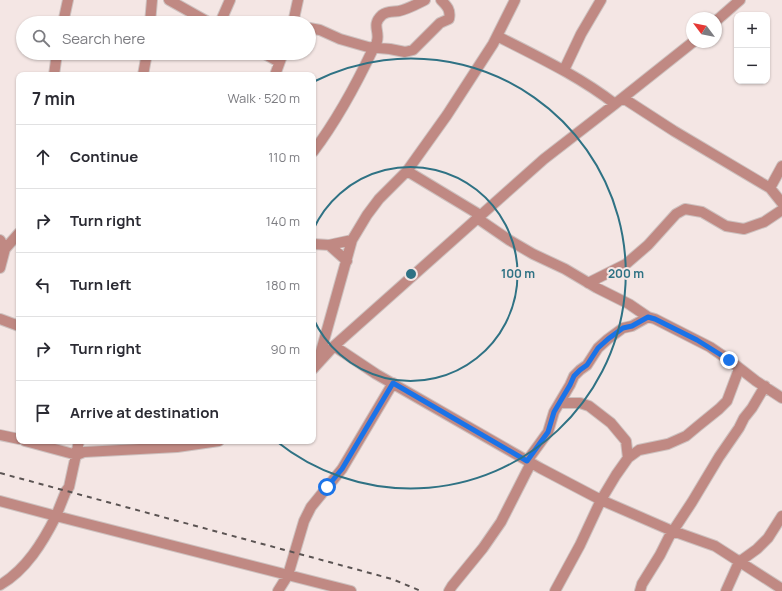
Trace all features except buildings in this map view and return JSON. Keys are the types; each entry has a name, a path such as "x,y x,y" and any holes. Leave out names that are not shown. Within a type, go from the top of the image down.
{"street":[{"path":"65,16 68,0"},
{"path":"151,16 152,0"},
{"path":"170,0 198,16"},
{"path":"223,16 230,0"},
{"path":"295,16 298,0"},
{"path":"316,148 341,110 378,40 376,25 383,14 392,11 399,11 425,0"},
{"path":"316,29 340,39 368,47 405,52 413,50 440,23 449,19 450,13 442,0"},
{"path":"316,364 352,240 379,198 407,171 447,115 497,36 515,0"},
{"path":"564,70 581,34 601,0"},
{"path":"722,16 740,0"},
{"path":"497,36 564,70 598,91 674,131 770,188 782,204"},
{"path":"316,366 334,346 446,247 478,216 544,159 686,48"},
{"path":"54,72 56,60"},
{"path":"144,72 146,60"},
{"path":"276,72 280,60"},
{"path":"770,188 782,166"},
{"path":"407,171 478,216 509,240 543,259 565,269 614,298 629,304 648,317 697,340 729,360 739,369 782,398"},
{"path":"588,283 626,264 648,245 676,214 685,209 702,212 726,226 744,229 764,222 782,210"},
{"path":"0,268 5,249 16,236"},
{"path":"0,240 5,249"},
{"path":"316,244 329,245 352,240"},
{"path":"329,245 347,261"},
{"path":"449,591 483,548 501,522 529,462 548,432 554,412 574,376 587,365 598,348 623,328 632,326 648,317"},
{"path":"0,319 16,325"},
{"path":"334,346 376,374 529,462 600,500 673,531 715,546 782,589"},
{"path":"555,591 580,545 600,500 628,458 639,450 668,444 686,436 727,401 739,369"},
{"path":"278,591 288,575 302,528 311,507 342,469 393,383"},
{"path":"640,591 644,580 673,531 765,386"},
{"path":"560,403 580,403 589,406 611,423 626,440 628,458"},
{"path":"0,435 16,439"},
{"path":"36,444 76,455 84,452 177,444"},
{"path":"0,585 22,568 47,534 69,487 79,444"},
{"path":"0,500 56,516 351,591"},
{"path":"726,591 739,562 757,549 768,538 782,516"}],"railway":[{"path":"0,473 392,579 421,591"}],"route":[{"path":"327,487 342,469 393,383 527,461 548,432 554,412 574,376 580,370 585,368 598,348 623,328 632,326 648,317 655,319 710,347 729,360"}]}
